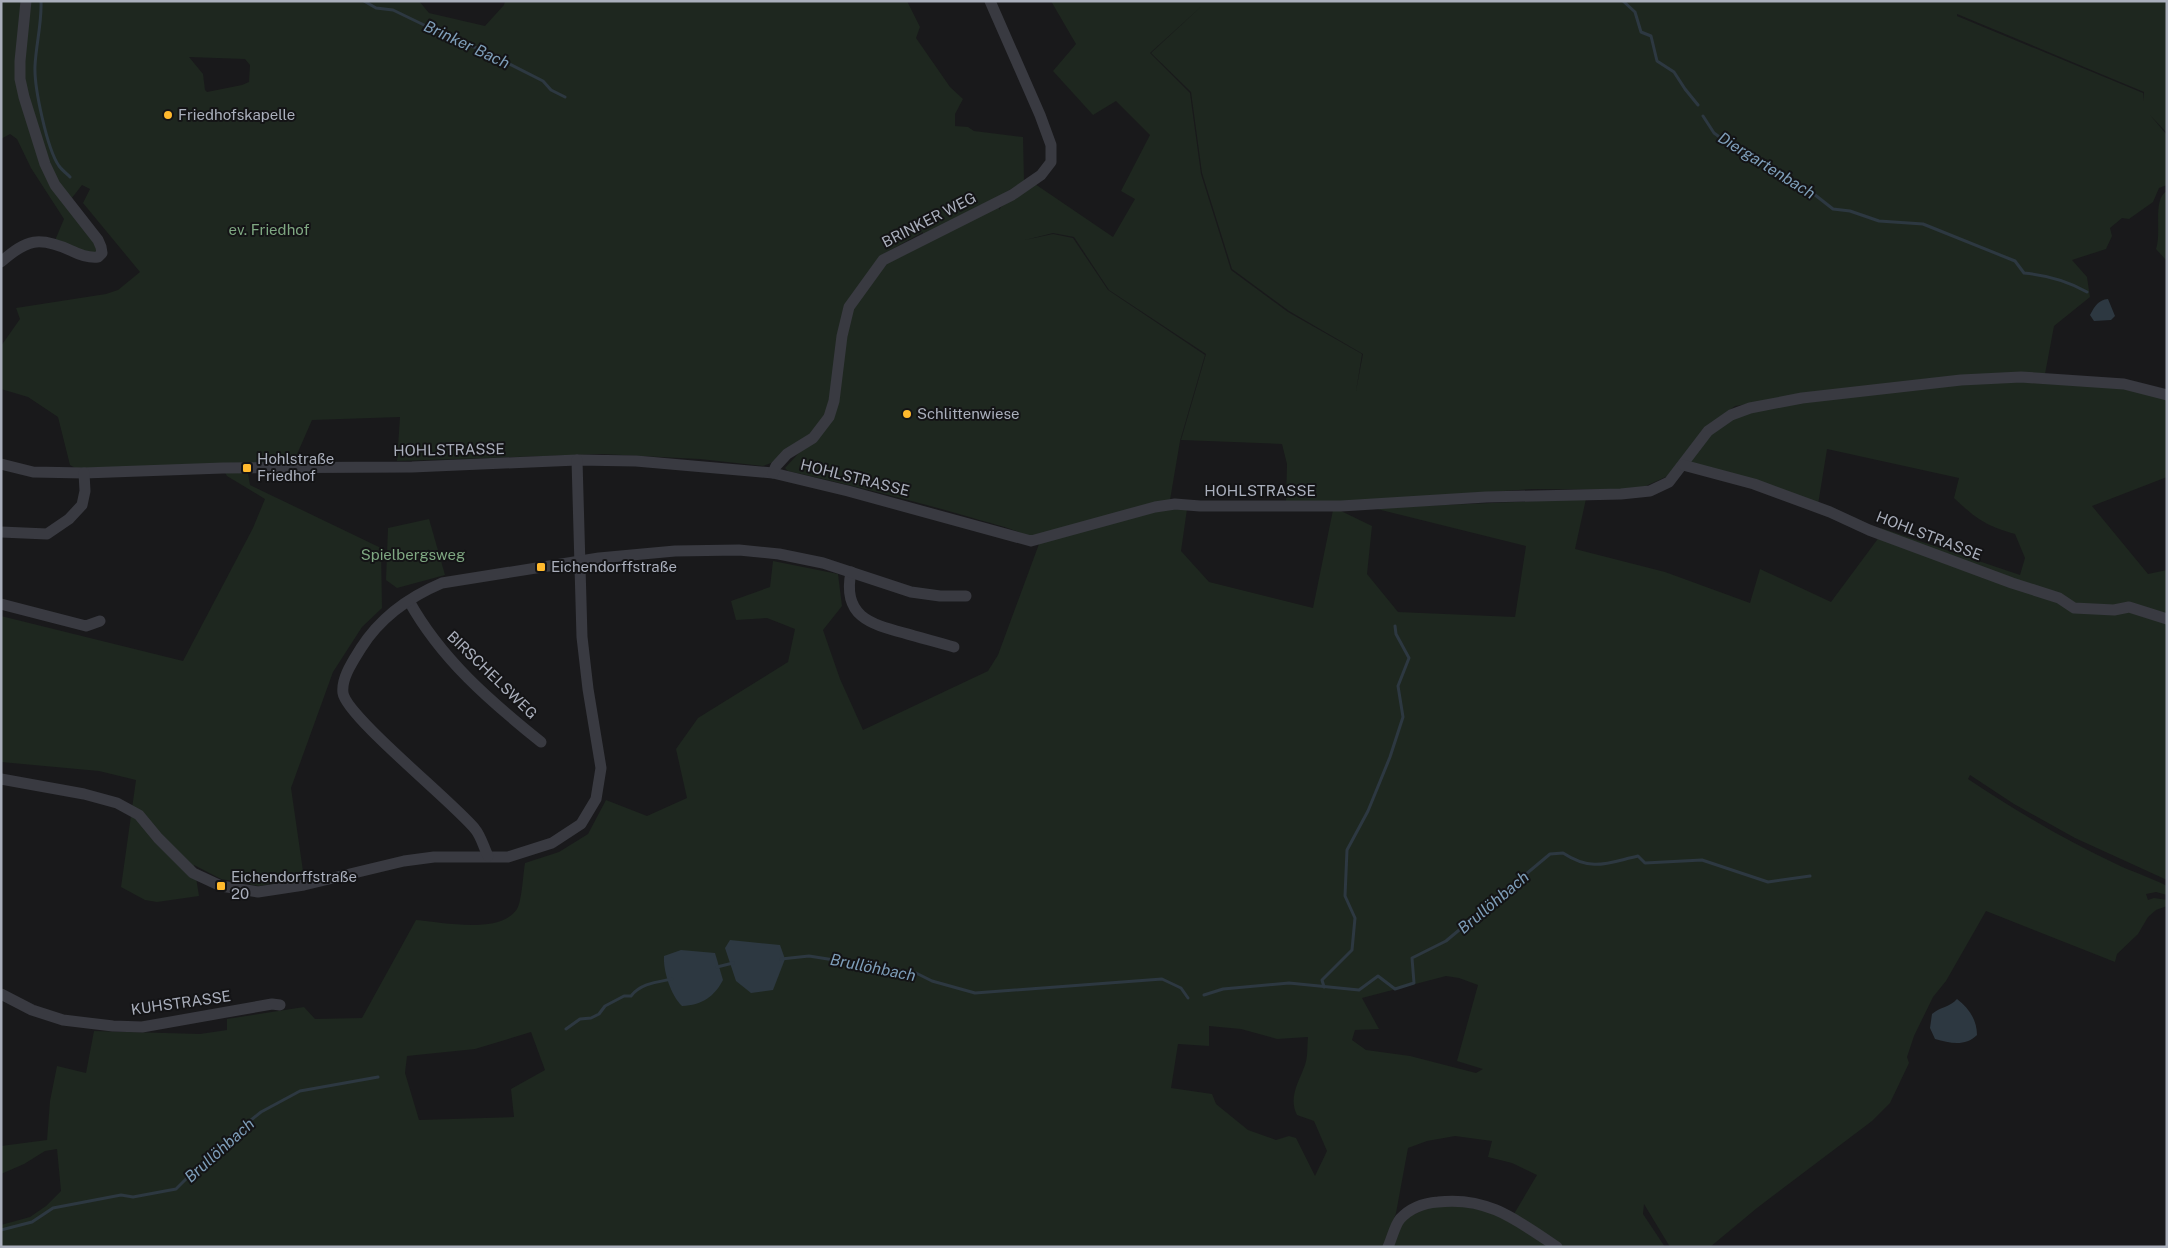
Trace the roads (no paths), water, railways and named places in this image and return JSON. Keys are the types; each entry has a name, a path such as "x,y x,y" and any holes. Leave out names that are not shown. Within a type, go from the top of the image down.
{"street":[{"path":"1,262 27,243 56,244 91,258 98,257 102,253 102,247 98,240 55,185 44,164 20,79 26,1"},
{"name":"BRINKER WEG","path":"773,473 776,466 787,454 813,438 829,417 834,401 842,336 850,308 883,260 1012,195 1041,175 1051,162 1051,145 1040,115 990,1"},
{"name":"HOHLSTRASSE","path":"1,464 33,472 84,473 216,468 412,467 577,460 636,461 773,473 848,491 1031,541 1155,507 1175,504 1200,506 1341,506 1486,497 1621,494 1650,491 1670,482 1708,431 1731,415 1750,408 1802,398 1961,380 2021,376 2124,384 2167,395"},
{"path":"1,779 84,794 117,803 139,815 193,873 221,886 258,892 304,884 404,861 434,857 508,857 552,843 581,824 596,798 601,768 582,637 577,460"},
{"name":"HOHLSTRASSE","path":"1683,465 1754,484 1830,512 1869,530 2012,583 2059,598 2074,608 2114,610 2129,607 2167,619"},
{"path":"1,532 47,534 70,519 82,505 85,490 84,473"},
{"path":"488,856 475,829 371,729 346,702 343,694 343,682 366,639 389,613 425,590 442,583 579,561 674,551 738,550 779,554 823,563 911,592 940,596 966,596"},
{"path":"851,572 850,595 854,607 861,617 878,626 954,647"},
{"name":"BIRSCHELSWEG","path":"409,601 429,635 448,657 506,714 541,742"},
{"path":"1,604 86,626 100,621"},
{"name":"KUHSTRASSE","path":"1,994 32,1010 63,1020 142,1027 280,1004"},
{"path":"1388,1247 1400,1219 1413,1209 1430,1203 1454,1200 1474,1202 1510,1215 1557,1247"}],"waterway":[{"path":"41,1 35,66 39,102 54,158 70,177"},
{"name":"Brinker Bach","path":"364,1 376,8 393,10 455,40 482,50 543,81 551,90 565,97"},
{"name":"Diergartenbach","path":"1623,1 1635,12 1641,32 1651,36 1657,61 1674,72 1698,105"},
{"name":"Diergartenbach","path":"1703,116 1714,133 1751,160 1768,162 1785,180 1810,191 1833,209 1850,211 1879,221 1923,224 2015,261 2024,273 2057,279 2087,292"},
{"path":"1324,987 1322,980 1352,950 1355,918 1345,896 1347,850 1368,811 1390,757 1403,717 1398,686 1409,658 1396,634 1395,626"},
{"name":"Brullöhbach","path":"1204,995 1223,989 1289,983 1359,990 1378,976 1395,989 1414,983 1412,958 1446,941 1550,854 1563,853 1573,859 1591,864 1608,863 1638,856 1645,863 1702,860 1768,882 1810,876"},
{"name":"Brullöhbach","path":"781,959 809,956 916,973 932,981 975,993 1162,979 1181,988 1188,998"},
{"name":"Brullöhbach","path":"717,967 733,963"},
{"name":"Brullöhbach","path":"566,1029 580,1019 591,1018 599,1014 605,1006 624,996 631,996 640,988 672,979"},
{"name":"Brullöhbach","path":"1,1230 32,1222 53,1208 121,1195 133,1197 176,1189 219,1146 261,1112 300,1091 378,1077"}],"place":[{"name":"Friedhofskapelle","path":"168,115"},
{"name":"Schlittenwiese","path":"907,414"},
{"name":"Hohlstraße Friedhof","path":"247,468"},
{"name":"Eichendorffstraße","path":"541,567"},
{"name":"Eichendorffstraße 20","path":"221,886"}],"park label":[{"name":"ev. Friedhof","path":"269,230"},
{"name":"Spielbergsweg","path":"413,555"}]}
